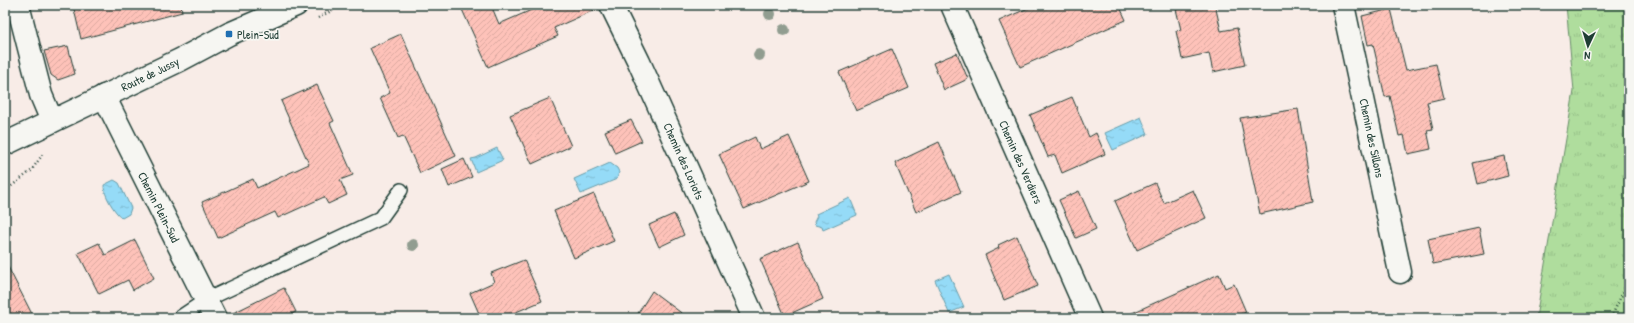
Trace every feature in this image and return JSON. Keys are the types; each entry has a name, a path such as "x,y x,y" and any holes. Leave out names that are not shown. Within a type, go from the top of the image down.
{"street":[{"path":"18,5 41,95 52,121"},
{"name":"Route de Jussy","path":"5,144 180,60 229,34 296,5"},
{"name":"Chemin des Loriots","path":"610,5 640,62 754,318"},
{"name":"Chemin des Verdiers","path":"952,5 1090,318"},
{"name":"Chemin des Sillons","path":"1343,5 1400,272"},
{"name":"Chemin Plein-Sud","path":"104,96 211,309"}],"lane":[{"path":"179,318 211,309 381,218 401,190"}],"path":[{"path":"311,22 342,5"},
{"path":"5,191 31,171 43,154"},
{"path":"1612,318 1629,279"}],"green space":[{"path":"1566,5 1629,5 1629,318 1536,318 1574,91"}],"water":[{"path":"1141,117 1148,134 1113,150 1105,133"},
{"path":"497,148 503,160 476,172 471,159"},
{"path":"610,163 617,168 619,172 617,179 581,194 574,179"},
{"path":"114,180 119,183 131,208 129,214 122,218 110,203 104,189 104,185"},
{"path":"850,198 857,215 823,230 822,227 815,225 814,222 817,216 816,214"},
{"path":"949,274 964,307 949,313 935,280"}],"building":[{"path":"73,5 181,5 182,12 81,39"},
{"path":"460,5 491,5 499,24 543,5 599,5 599,8 554,28 558,36 488,67"},
{"path":"1035,5 1119,5 1126,20 1020,67 999,21"},
{"path":"1192,5 1215,5 1221,31 1237,28 1245,65 1213,72 1209,53 1182,59 1176,31 1181,30 1176,9"},
{"path":"1391,9 1406,70 1436,64 1444,98 1427,102 1433,129 1427,130 1431,149 1408,154 1404,135 1399,136 1390,96 1385,97 1373,44 1368,45 1362,16"},
{"path":"401,34 456,156 420,173 403,136 398,138 380,98 390,93 370,48"},
{"path":"68,46 75,74 58,80 51,75 44,51"},
{"path":"892,49 909,88 856,111 839,72"},
{"path":"957,53 968,79 944,90 933,63"},
{"path":"317,85 334,121 330,123 353,175 340,180 347,195 328,204 324,197 278,218 275,212 218,238 202,202 253,179 257,188 309,164 281,101"},
{"path":"1072,97 1089,137 1096,133 1105,154 1062,173 1055,155 1048,157 1030,115"},
{"path":"550,98 571,146 532,164 510,115"},
{"path":"1298,109 1313,202 1260,214 1240,118"},
{"path":"631,120 642,141 615,153 605,131"},
{"path":"789,136 809,181 744,209 719,154 755,137 760,149"},
{"path":"939,142 961,192 916,212 895,163"},
{"path":"1504,156 1508,176 1478,184 1473,163"},
{"path":"464,159 472,177 449,187 442,169"},
{"path":"1155,183 1164,203 1193,190 1206,218 1137,250 1115,201"},
{"path":"1079,191 1096,229 1076,238 1059,200"},
{"path":"594,194 614,241 574,258 554,211"},
{"path":"674,214 684,235 659,247 649,225"},
{"path":"1479,228 1484,254 1433,264 1428,239"},
{"path":"1017,236 1038,286 1004,300 985,255 999,248 998,245"},
{"path":"135,240 154,278 133,290 128,280 99,294 78,253 99,243 105,255"},
{"path":"798,242 823,299 785,316 760,259"},
{"path":"524,260 542,301 502,318 481,318 470,293 494,282 491,273"},
{"path":"5,261 34,318 5,318"},
{"path":"1219,274 1225,288 1234,284 1246,312 1233,318 1121,318"},
{"path":"284,288 296,312 283,318 227,318 227,316"},
{"path":"652,291 688,318 635,318"}],"place":[{"name":"Plein-Sud","path":"229,34"}]}
